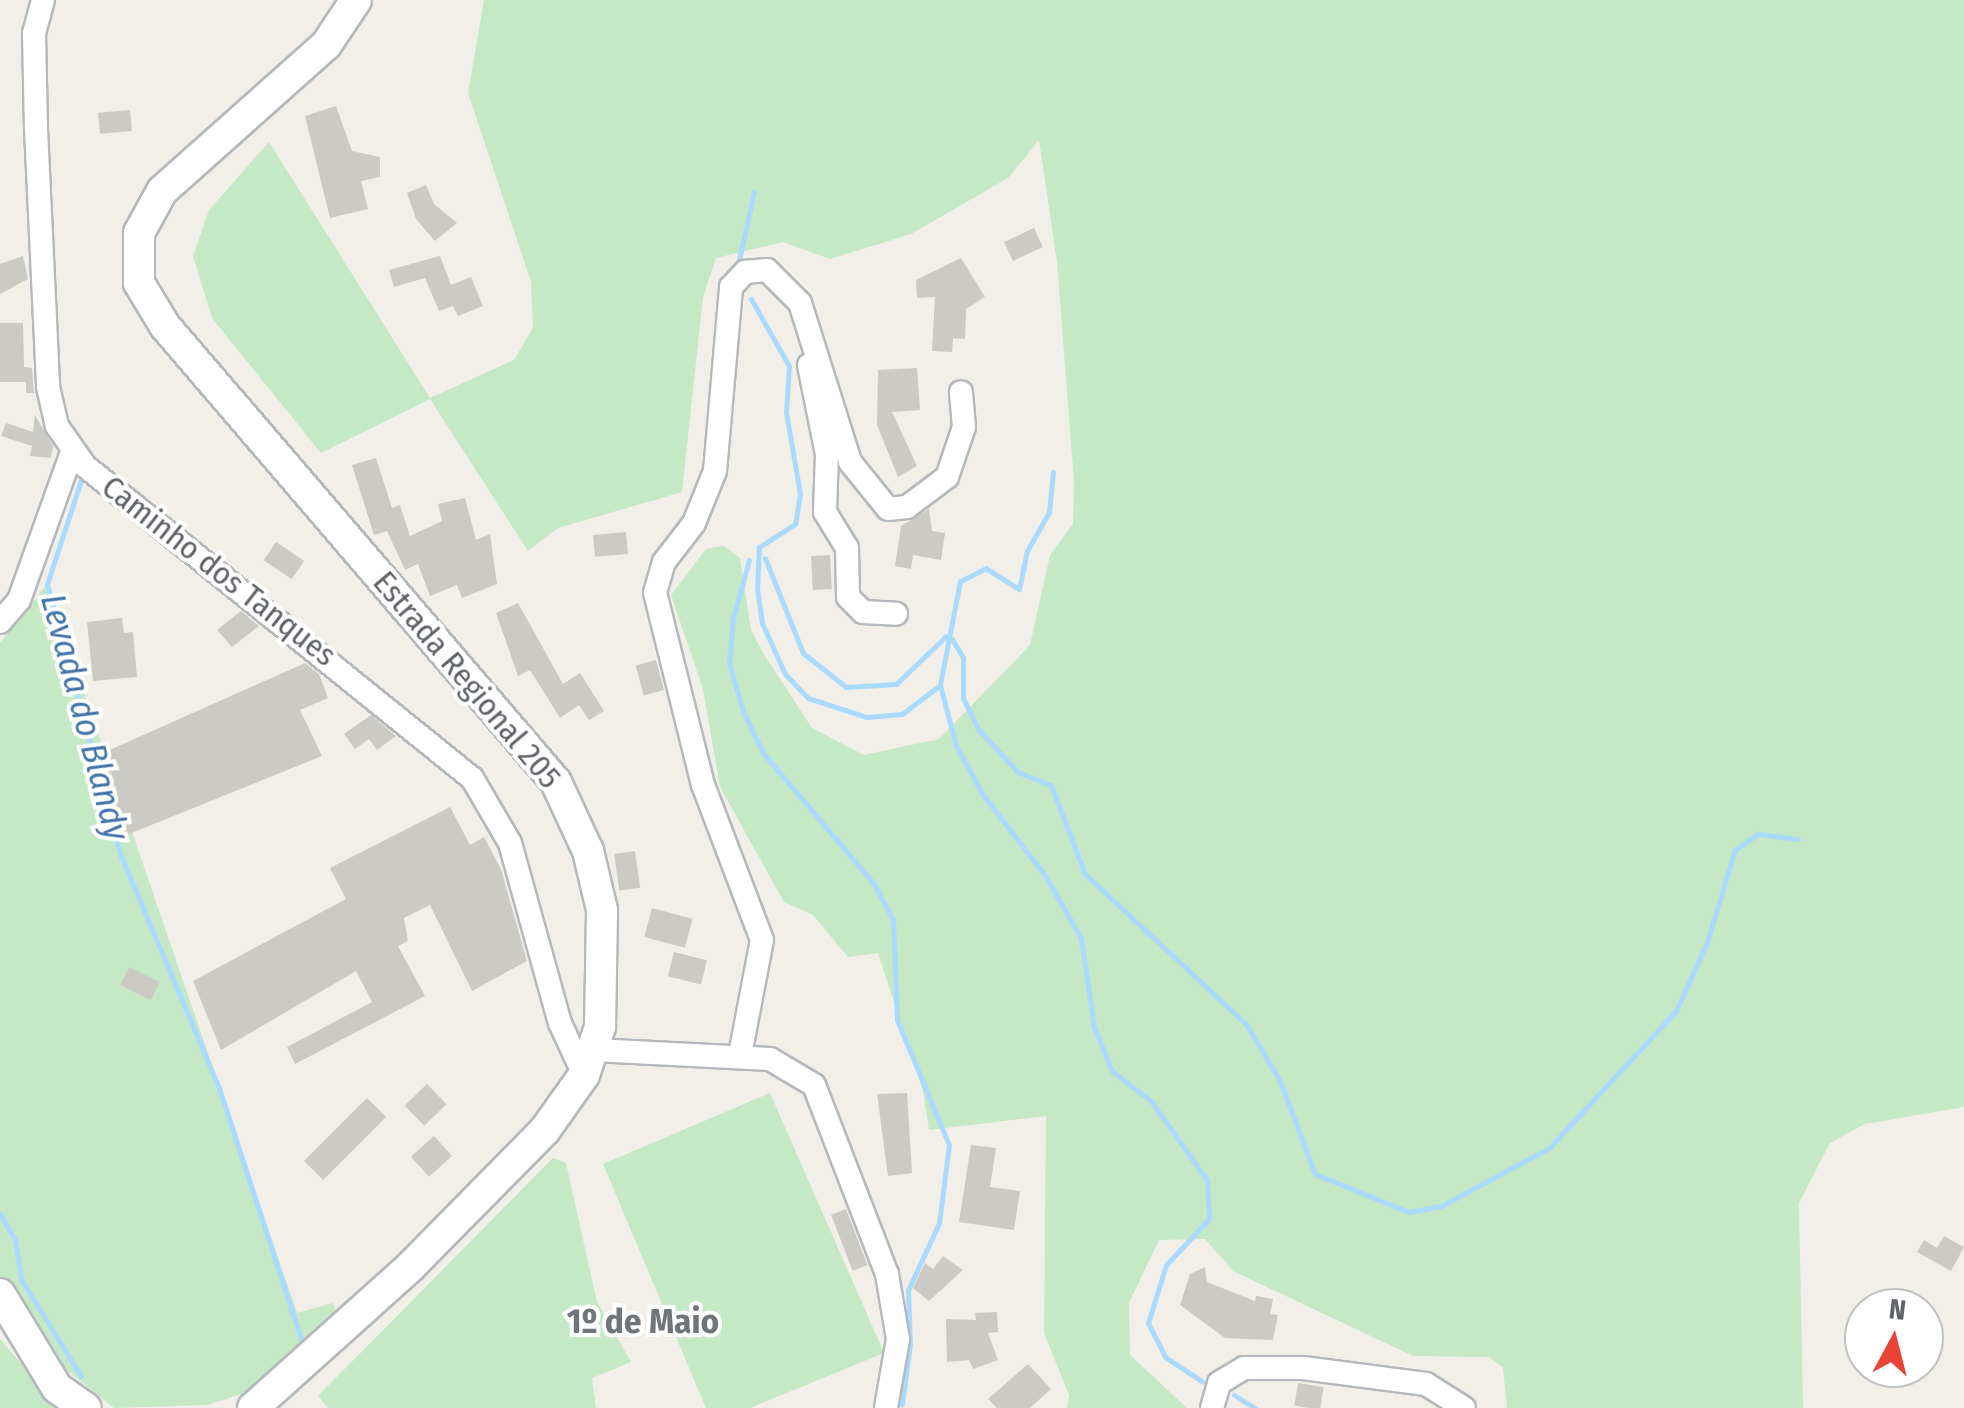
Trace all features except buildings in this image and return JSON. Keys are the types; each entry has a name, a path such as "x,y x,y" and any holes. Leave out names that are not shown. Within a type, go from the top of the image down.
{"main road":[{"name":"Estrada Regional 205","path":"263,1402 545,1130 589,1063 600,1027 602,910 588,851 556,782 165,326 140,283 139,233 162,192 326,45 356,0"},
{"path":"0,1294 57,1388 86,1408"}],"street":[{"name":"Caminho dos Tanques","path":"43,0 34,32 48,388 57,426 85,466 472,778 510,843 560,1023 589,1063"},
{"path":"740,1055 762,940 703,786 655,593 664,562 694,524 715,472 726,316 734,281 759,269 784,282 810,336 850,462 888,509 907,506 947,476 964,427 962,392"},
{"path":"810,336 810,368 827,454 826,512 847,548 848,597 863,612 896,614"},
{"path":"0,622 19,600 73,449"},
{"path":"589,1063 740,1055 770,1058 805,1077 834,1133 887,1274 898,1339 886,1408"},
{"path":"1212,1408 1219,1384 1244,1368 1426,1384 1464,1408"}],"green space":[{"path":"484,0 1964,0 1964,1107 1865,1124 1830,1143 1799,1203 1803,1408 1507,1408 1503,1367 1489,1357 1413,1356 1233,1271 1205,1239 1159,1240 1129,1303 1130,1355 1187,1408 1067,1408 1069,1395 1044,1333 1046,1116 929,1130 923,1091 878,953 848,957 813,915 784,902 720,787 703,689 671,595 706,549 724,546 740,558 751,630 763,653 812,728 864,755 939,739 1030,645 1050,555 1073,524 1074,482 1057,262 1039,140 1008,178 911,234 830,259 783,242 716,258 703,297 682,492 558,528 528,551 430,399 321,453 212,318 193,256 209,210 269,142 430,398 514,360 533,328 531,282 468,93"},
{"path":"47,584 297,1313 333,1303 342,1323 261,1388 207,1405 114,1408 59,1364 0,1278 0,643"},
{"path":"770,1093 884,1353 750,1408 706,1408 603,1164"},
{"path":"553,1158 566,1163 597,1302 631,1362 592,1378 596,1408 328,1408 318,1396"},
{"path":"0,1339 35,1379 60,1408 0,1408"}],"waterway":[{"path":"738,264 754,192"},
{"path":"751,299 789,366 786,412 800,494 795,524 759,547 757,588 762,623 785,674 808,698 867,717 902,714 940,685"},
{"path":"1053,472 1049,512 1027,551 1019,589 986,568 960,581 940,685 956,746 983,795 1044,874 1081,938 1094,1027 1112,1071 1151,1101 1207,1180 1209,1219 1166,1265 1148,1323 1165,1357 1203,1382"},
{"name":"Levada do Blandy","path":"83,474 47,584 121,856 219,1088 304,1348"},
{"path":"765,558 803,653 846,687 896,684 946,636"},
{"path":"749,560 733,619 729,663 743,711 763,753 874,884 893,919 897,1020 949,1145 939,1223 908,1290 910,1344 902,1404"},
{"path":"952,639 963,657 963,698 978,729 1018,772 1051,785 1085,874 1246,1024 1280,1081 1315,1174 1409,1212 1441,1206 1549,1148 1676,1011 1707,942 1735,850 1758,834 1798,839"},
{"path":"0,1214 15,1240 21,1279 81,1376"},
{"path":"1234,1395 1255,1408"}],"district":[{"name":"1º de Maio","path":"643,1321"}]}
